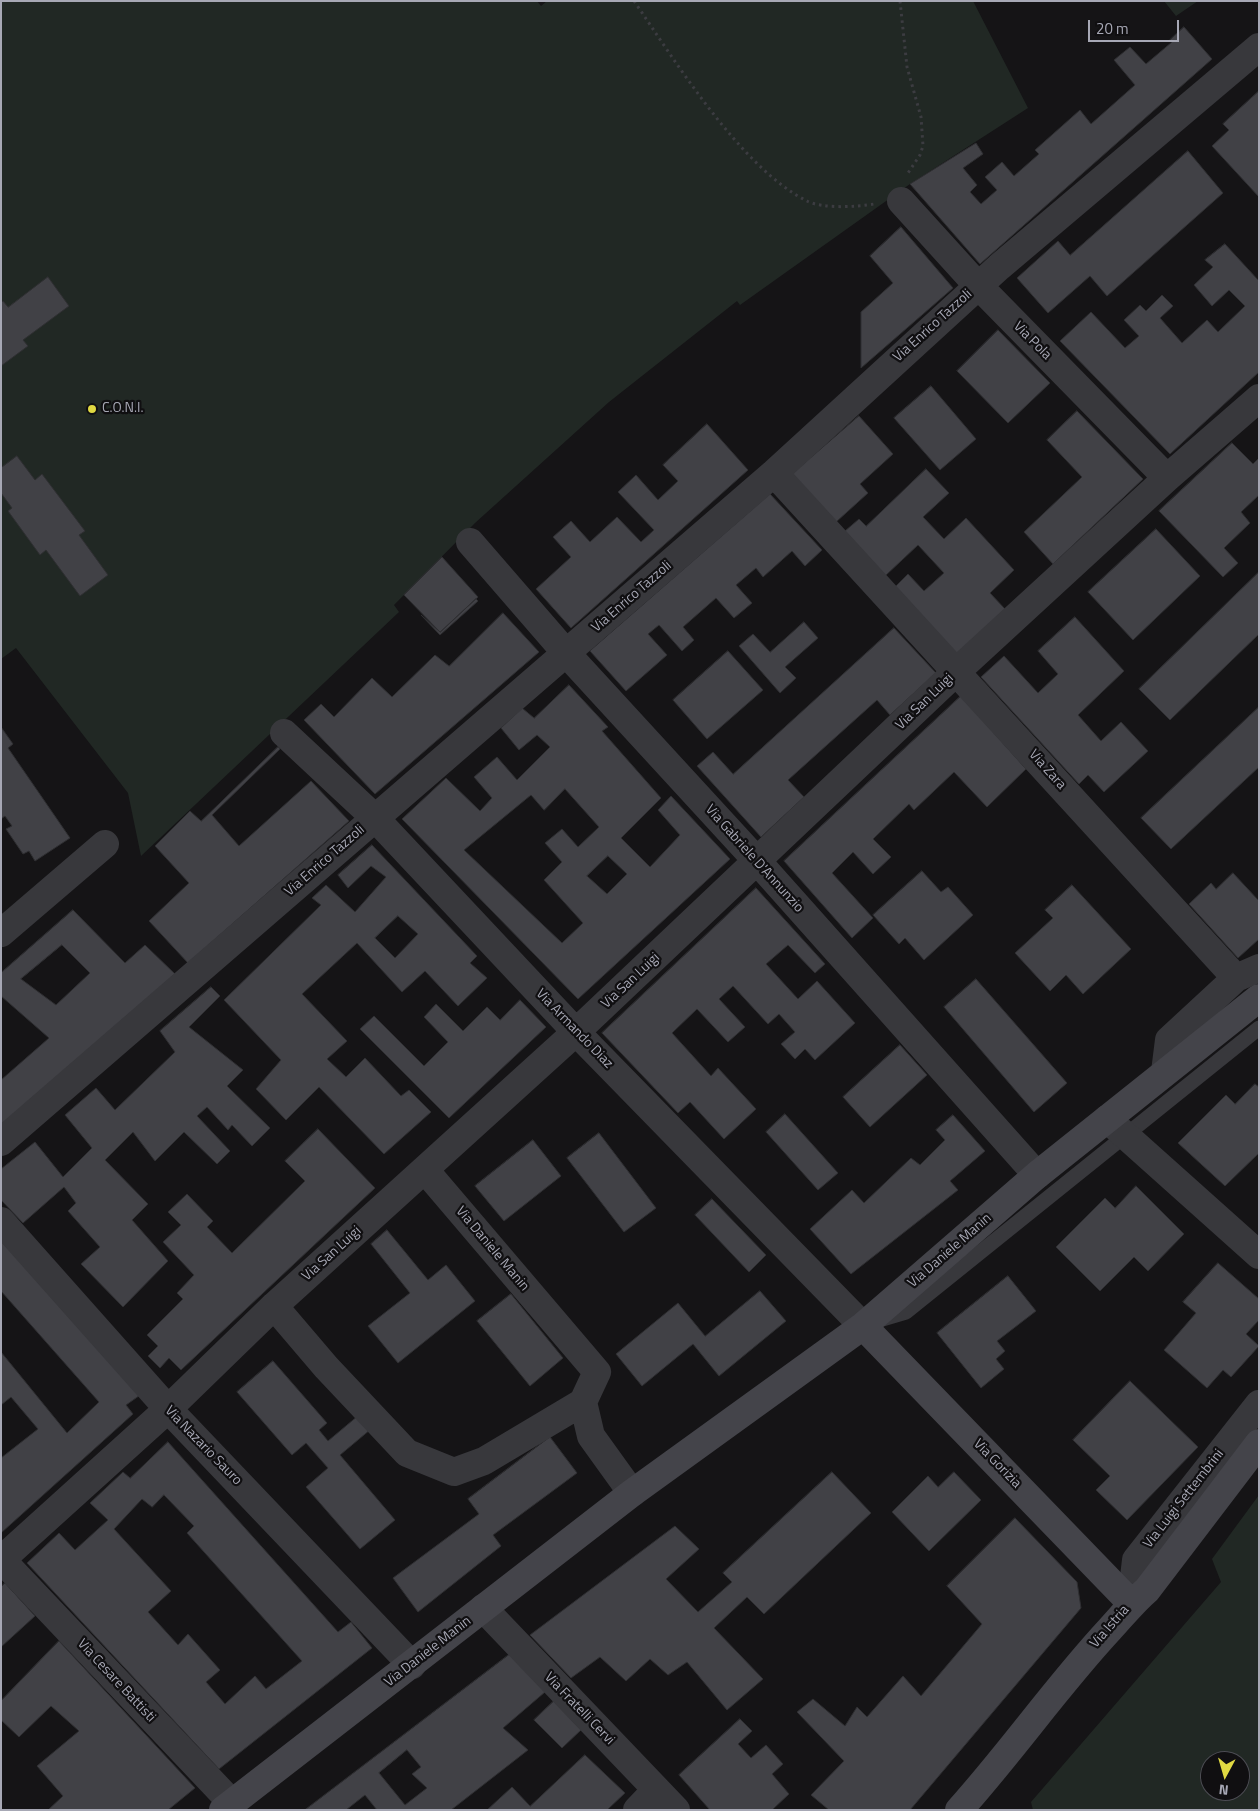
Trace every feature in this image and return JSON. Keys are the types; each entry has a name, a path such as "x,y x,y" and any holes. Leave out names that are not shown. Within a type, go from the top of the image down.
{"main road":[{"name":"Via Daniele Manin","path":"228,1806 412,1665 632,1492 864,1326 1037,1175 1116,1127 1165,1072 1259,998"},
{"name":"Via Gorizia","path":"864,1326 1131,1603"},
{"name":"Via Istria","path":"959,1810 995,1770 1088,1653 1126,1612 1131,1603 1147,1590 1259,1443"}],"street":[{"name":"Via Enrico Tazzoli","path":"1,1142 774,473 978,286 1259,47"},
{"name":"Via Pola","path":"901,201 978,286 1167,478"},
{"name":"Via San Luigi","path":"1,1560 168,1409 274,1306 576,1032 957,672 1167,478 1259,398"},
{"name":"Via Zara","path":"774,473 957,672 1248,973 1169,1040 1165,1072"},
{"name":"Via Gabriele D'Annunzio","path":"470,542 566,654 758,862 1037,1175"},
{"name":"Via Armando Diaz","path":"284,732 375,818 576,1032 864,1326"},
{"path":"1,933 105,844"},
{"path":"1116,1127 1259,1255"},
{"name":"Via Daniele Manin","path":"424,1170 597,1372 583,1402"},
{"name":"Via Nazario Sauro","path":"1,1221 168,1409 412,1665"},
{"path":"274,1306 326,1367 407,1453 454,1472 484,1461 583,1402 591,1436 632,1492"},
{"name":"Via Luigi Settembrini","path":"1131,1603 1136,1560 1259,1404"},
{"name":"Via Cesare Battisti","path":"1,1560 228,1806"},
{"name":"Via Fratelli Cervi","path":"483,1608 676,1810"},
{"path":"637,1810 656,1790"}],"lane":[{"path":"864,1326 906,1312 1116,1127 1259,1028"},
{"path":"1131,1603 1151,1563 1259,1424"}],"path":[{"path":"634,1 695,89 740,144 777,181 808,202 854,208 901,201 906,177 920,155 922,146 921,117 907,67 900,1"}],"shaded area":[{"path":"1,1 537,1 541,6 547,1 973,1 1028,108 910,184 740,305 737,301 609,402 475,523 394,605 399,612 141,856 128,793 16,648 1,659"},
{"path":"1164,1 1198,1 1176,16"},
{"path":"1259,1495 1259,1810 1033,1810 1031,1802 1221,1582 1212,1559"}],"building":[{"path":"1184,27 1212,59 980,264 910,184 976,143 983,154 963,168 977,185 970,192 981,204 997,190 985,177 1002,162 1014,176 1039,154 1035,150 1080,110 1091,124 1135,85 1114,60 1130,47 1146,64 1172,42 1170,40"},
{"path":"1259,91 1259,197 1212,146 1229,130 1223,124"},
{"path":"1188,151 1223,193 1107,296 1090,276 1048,313 1017,278 1058,241 1070,255"},
{"path":"901,227 953,288 861,368 861,312 893,283 870,256"},
{"path":"1225,244 1259,281 1259,372 1170,454 1060,341 1091,312 1125,348 1139,336 1124,320 1140,305 1146,311 1162,295 1173,306 1160,318 1182,343 1207,320 1218,332 1245,306 1229,290 1212,306 1194,285 1213,267 1205,260"},
{"path":"48,277 69,306 23,340 28,346 1,366 1,302 3,301 8,307"},
{"path":"998,330 1050,383 1008,423 957,371"},
{"path":"931,386 976,439 940,470 894,418"},
{"path":"1077,411 1143,479 1053,564 1024,532 1082,477 1047,440"},
{"path":"859,416 893,454 860,484 868,493 836,522 792,474"},
{"path":"707,424 748,470 571,628 536,589 571,557 553,537 571,521 590,542 617,517 641,542 654,530 618,492 636,475 658,500 678,481 663,465"},
{"path":"1232,443 1253,464 1259,458 1259,495 1241,512 1250,523 1224,548 1238,563 1223,577 1159,511"},
{"path":"17,456 35,480 42,474 85,531 79,535 108,575 80,596 46,550 40,555 8,511 12,508 1,493 1,468"},
{"path":"926,469 949,493 923,517 944,539 966,518 1014,570 990,593 1005,609 957,654 895,587 908,574 924,591 944,573 918,545 885,576 845,531 859,519 866,526"},
{"path":"770,494 822,550 805,566 792,551 763,577 756,568 736,585 752,603 734,618 716,598 683,627 694,640 682,651 659,625 648,634 667,655 626,691 590,651"},
{"path":"1156,529 1200,576 1133,640 1088,592"},
{"path":"442,557 478,597 440,632 404,595"},
{"path":"1259,572 1259,634 1170,720 1139,689"},
{"path":"476,599 478,601 440,635 421,615 440,632"},
{"path":"503,613 539,652 375,794 304,720 321,704 334,717 372,678 392,697 435,655 449,666"},
{"path":"1075,617 1124,671 1078,715 1101,741 1121,722 1148,751 1104,792 1088,775 1079,784 981,677 1004,656 1038,693 1058,674 1038,651"},
{"path":"804,622 818,638 785,667 796,678 780,693 739,646 753,634 770,652"},
{"path":"894,628 936,673 890,715 877,700 788,780 804,797 761,837 697,766 713,752 733,774"},
{"path":"728,651 763,690 707,739 673,700"},
{"path":"569,685 608,727 602,731 661,798 621,838 650,867 680,835 658,810 671,796 730,859 578,999 402,819 446,778 480,811 492,798 474,777 497,757 517,780 550,747 537,735 519,750 501,728 522,708 534,718","holes":["565,789 599,827 578,847 562,829 545,843 562,862 544,880 583,923 562,943 464,850 531,795 544,810","608,856 627,874 607,894 587,876"]},
{"path":"961,696 1026,769 987,807 954,772 914,810 909,804 873,839 891,857 873,874 853,852 832,873 873,918 852,938 784,861"},
{"path":"1259,707 1259,767 1171,849 1141,818"},
{"path":"1,727 13,744 8,748 70,838 35,861 29,851 23,854 6,829 12,826 5,816 1,819"},
{"path":"278,747 280,749 212,815 239,846 311,781 349,821 188,963 149,921 189,883 155,846 190,811 201,821"},
{"path":"372,845 477,956 470,963 487,978 458,1006 425,971 402,992 357,943 302,994 347,1041 327,1059 346,1077 365,1058 401,1096 409,1090 431,1112 384,1154 319,1087 286,1120 256,1089 281,1060 224,1000 321,905 312,898 326,885 355,912 386,877 371,866 348,888 338,875","holes":["398,916 418,934 395,958 375,938"]},
{"path":"922,871 941,892 948,887 973,915 924,960 905,938 899,944 873,915"},
{"path":"1233,873 1259,901 1259,939 1238,958 1189,904 1211,883 1216,889"},
{"path":"1072,885 1131,949 1083,994 1066,975 1050,991 1015,953 1053,918 1045,910"},
{"path":"756,888 825,964 815,973 788,945 766,964 798,999 817,981 855,1023 815,1060 805,1049 795,1059 781,1044 795,1032 779,1014 768,1024 733,986 719,999 745,1027 728,1042 697,1009 672,1033 711,1076 718,1068 756,1109 724,1139 690,1102 678,1113 602,1033"},
{"path":"73,910 125,963 145,945 175,974 1,1128 1,1080 49,1038 1,996 1,973","holes":["62,945 90,973 56,1005 21,979"]},
{"path":"976,979 1067,1083 1034,1112 944,1007"},
{"path":"211,987 220,996 189,1027 243,1070 227,1086 270,1128 252,1146 232,1125 228,1130 207,1107 197,1116 230,1151 217,1164 184,1132 155,1161 133,1132 105,1160 148,1204 132,1220 168,1261 123,1307 81,1264 100,1247 68,1211 76,1203 64,1187 23,1223 1,1200 1,1169 35,1142 63,1177 92,1148 65,1115 96,1088 115,1110 175,1052 160,1031"},
{"path":"520,1000 546,1027 449,1118 360,1029 374,1016 424,1066 448,1042 424,1017 436,1004 463,1031 487,1007 500,1020"},
{"path":"900,1045 927,1075 870,1127 843,1097"},
{"path":"1255,1084 1259,1087 1259,1153 1225,1186 1178,1143 1226,1095 1235,1104"},
{"path":"785,1114 838,1173 818,1190 766,1132"},
{"path":"953,1115 985,1151 950,1181 958,1190 851,1274 810,1229 852,1190 864,1203 911,1158 920,1165 945,1140 936,1130"},
{"path":"318,1129 375,1188 181,1370 169,1358 160,1368 148,1356 158,1346 147,1335 183,1299 177,1293 194,1275 163,1242 181,1225 168,1212 187,1194 213,1221 207,1227 232,1253 305,1181 285,1161"},
{"path":"599,1133 656,1208 624,1232 567,1158"},
{"path":"533,1140 561,1176 504,1221 475,1186"},
{"path":"1136,1186 1184,1234 1148,1271 1134,1257 1100,1291 1056,1247 1105,1198 1115,1208"},
{"path":"712,1199 766,1255 749,1272 695,1215"},
{"path":"387,1230 428,1280 446,1265 475,1301 398,1363 368,1326 410,1293 371,1244"},
{"path":"1,1241 143,1393 126,1405 133,1414 1,1533 1,1458 38,1429 11,1397 1,1405 1,1352 67,1433 99,1402 1,1291"},
{"path":"1218,1263 1259,1299 1259,1320 1246,1334 1259,1346 1231,1377 1223,1370 1207,1388 1164,1350 1196,1313 1183,1302"},
{"path":"1008,1276 1036,1311 997,1341 1005,1351 996,1359 1004,1369 981,1388 937,1333"},
{"path":"760,1291 786,1321 719,1376 693,1344 642,1386 616,1354 678,1303 705,1336"},
{"path":"511,1294 563,1358 530,1386 477,1321"},
{"path":"273,1361 327,1423 319,1430 328,1441 359,1415 371,1429 340,1455 395,1520 360,1549 306,1487 328,1468 306,1443 292,1455 237,1392"},
{"path":"1130,1381 1198,1447 1127,1520 1096,1490 1110,1476 1073,1440"},
{"path":"550,1437 577,1473 493,1535 501,1546 418,1612 393,1578 479,1514 468,1499"},
{"path":"168,1442 338,1632 351,1622 372,1648 219,1769 27,1563 59,1533 75,1550 108,1520 90,1503 123,1472 130,1478","holes":["164,1495 194,1526 187,1533 302,1661 266,1689 255,1676 225,1704 206,1682 220,1670 188,1634 178,1645 148,1612 171,1591 114,1529 142,1499 152,1507"]},
{"path":"832,1472 871,1513 764,1614 747,1597 714,1628 763,1679 727,1710 687,1662 668,1675 650,1659 626,1681 600,1657 571,1678 530,1635 675,1526 699,1549 666,1579 698,1612 732,1582 723,1573"},
{"path":"954,1472 981,1500 929,1551 892,1512 928,1476 938,1487"},
{"path":"1015,1518 1077,1582 1081,1608 910,1810 829,1810 811,1795 844,1761 797,1712 813,1699 845,1726 857,1707 867,1717 903,1676 921,1696 982,1624 947,1586"},
{"path":"5,1583 35,1616 1,1647 1,1587"},
{"path":"59,1641 195,1788 168,1810 48,1810 63,1796 37,1766 79,1731 51,1706 19,1737 1,1720 1,1701"},
{"path":"510,1654 545,1692 503,1728 528,1750 451,1810 377,1810 365,1795 346,1810 305,1810","holes":["407,1750 421,1767 412,1774 427,1788 405,1805 379,1773"]},
{"path":"554,1701 581,1730 562,1748 534,1720"},
{"path":"740,1719 752,1731 738,1744 751,1758 766,1745 783,1764 772,1774 789,1794 772,1810 710,1810 679,1775"},
{"path":"585,1755 625,1793 607,1810 487,1810 512,1787 530,1806"}],"place":[{"name":"C.O.N.I.","path":"92,409"}]}
